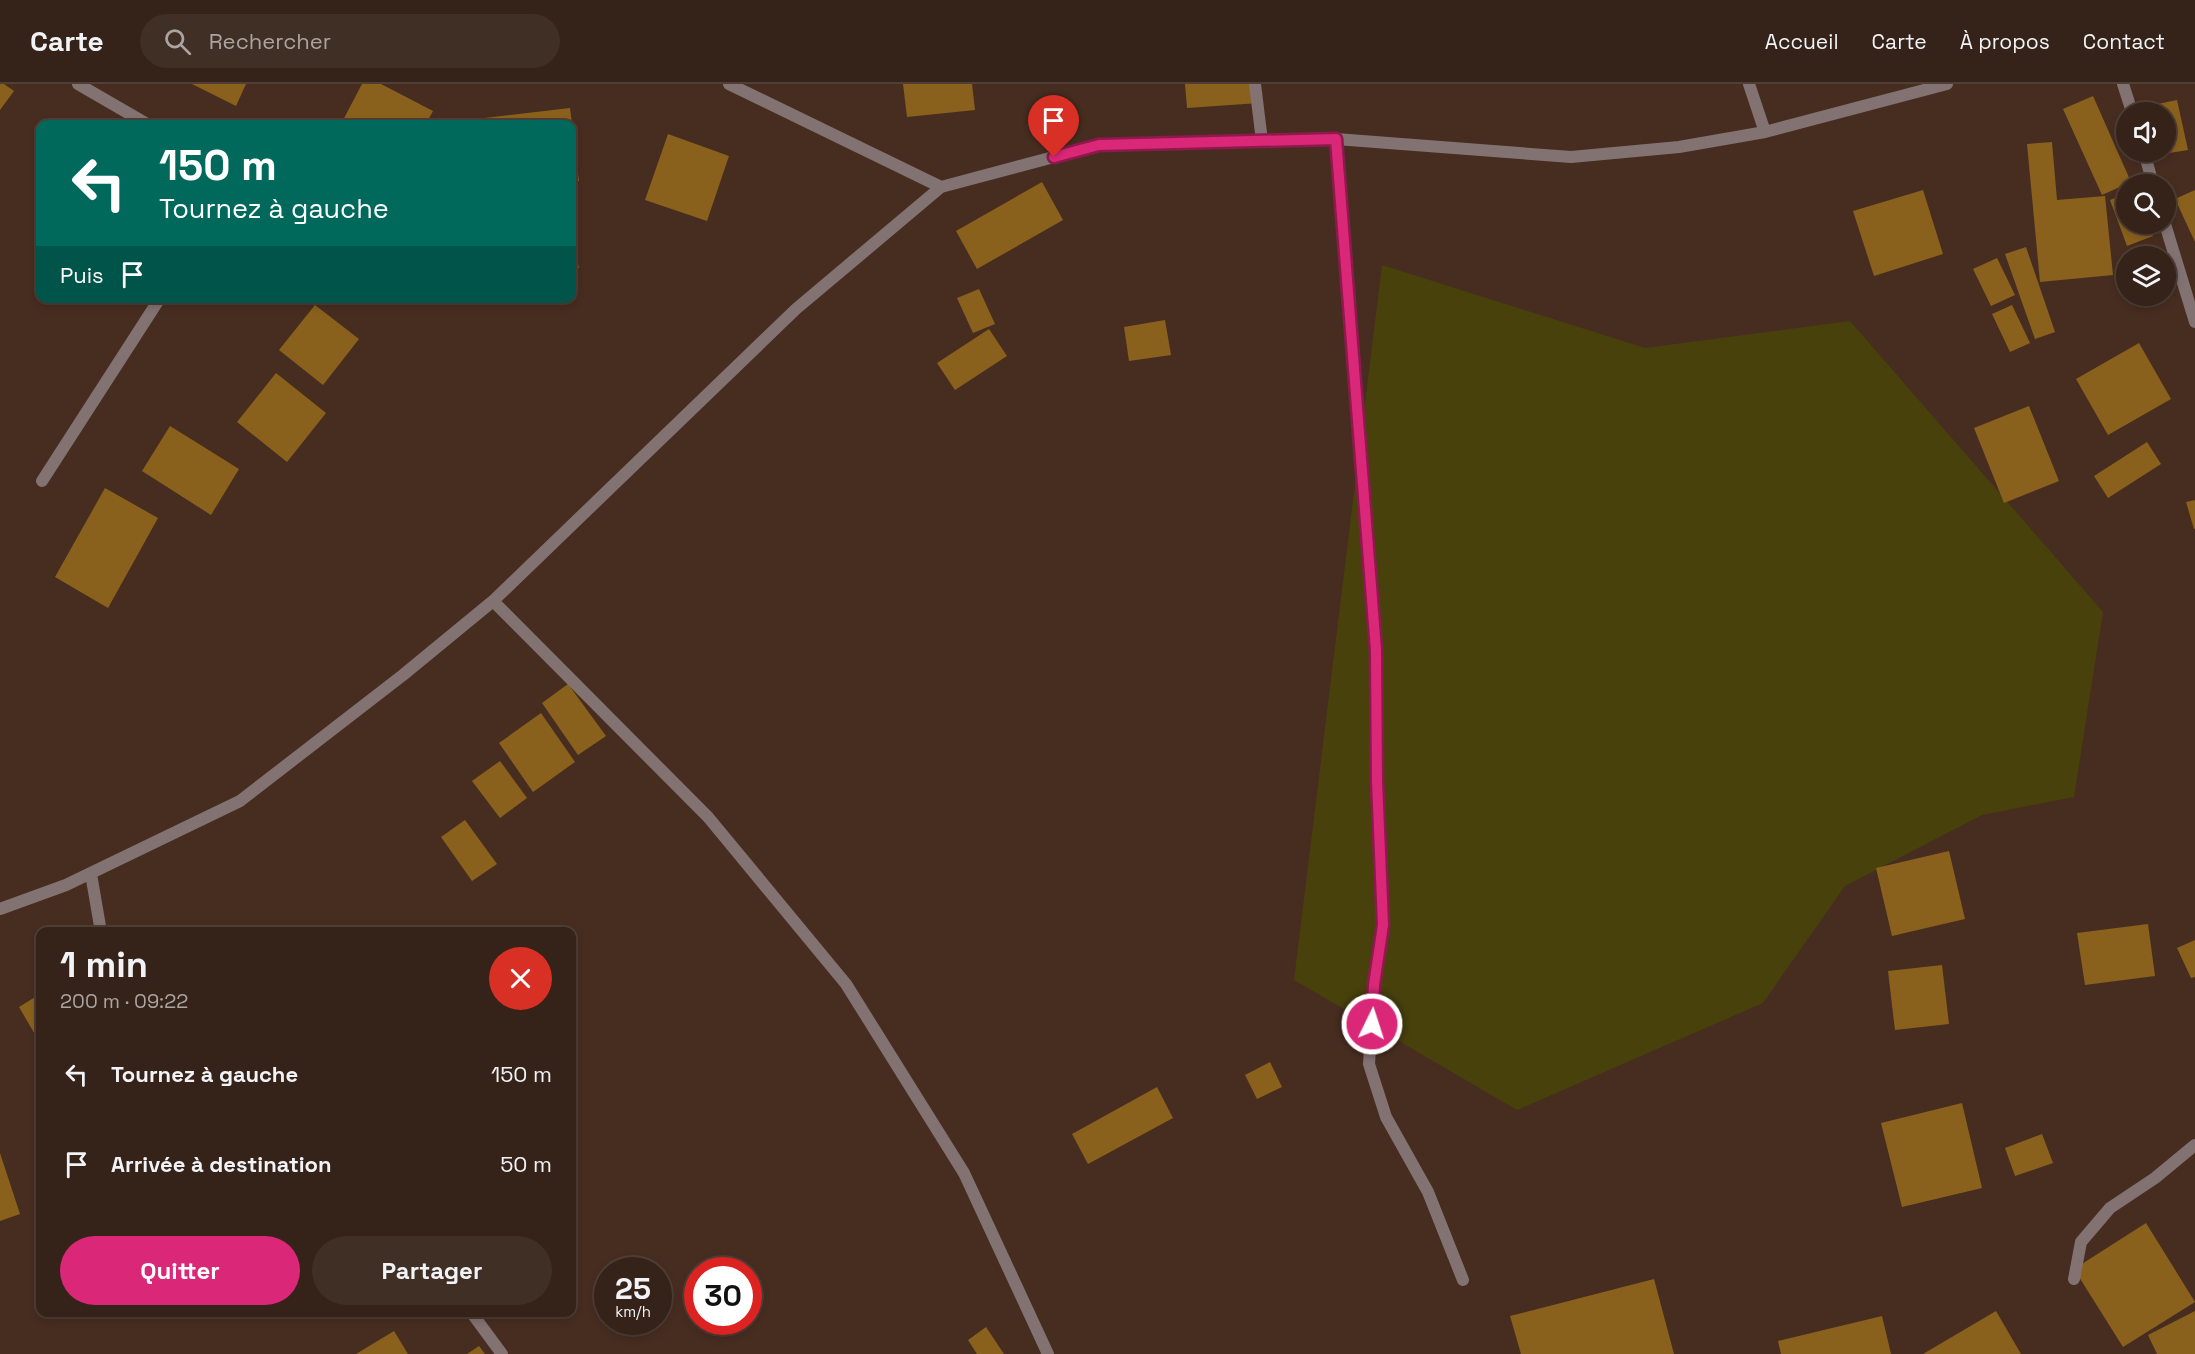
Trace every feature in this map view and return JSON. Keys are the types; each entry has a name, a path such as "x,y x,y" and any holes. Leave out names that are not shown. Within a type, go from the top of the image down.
{"street":[{"path":"78,84 140,120"},
{"path":"729,84 941,187"},
{"path":"1255,84 1262,141"},
{"path":"1749,84 1765,132"},
{"path":"0,909 91,874 240,801 403,675 493,601 796,309 941,187 1099,145 1336,139 1570,157 1679,147 1765,132 1947,84"},
{"path":"2123,84 2129,102"},
{"path":"1336,139 1376,650 1377,781 1383,925 1374,985 1369,1064 1386,1118 1428,1192 1463,1280"},
{"path":"2168,234 2195,322"},
{"path":"42,481 157,303"},
{"path":"493,601 708,817 846,984 964,1173 1048,1354"},
{"path":"91,874 100,927"},
{"path":"2074,1279 2081,1242 2110,1208 2155,1178 2195,1145"},
{"path":"475,1317 502,1354"}],"shaded area":[{"path":"1382,265 1645,348 1850,321 2103,612 2074,797 1982,815 1845,886 1763,1003 1517,1110 1294,980"}],"building":[{"path":"0,84 14,91 0,110"},
{"path":"192,84 246,84 236,106"},
{"path":"362,84 381,84 433,111 428,120 343,120"},
{"path":"903,84 972,84 975,110 907,117"},
{"path":"1185,84 1257,84 1259,103 1187,108"},
{"path":"2093,96 2116,148 2116,162 2122,162 2127,174 2116,174 2116,189 2102,195 2063,109"},
{"path":"2177,100 2188,150 2176,152 2176,102 2167,102"},
{"path":"570,108 572,120 467,120"},
{"path":"668,134 729,156 707,221 645,200"},
{"path":"2052,142 2057,200 2105,196 2113,275 2040,282 2027,144"},
{"path":"576,159 579,181 576,181"},
{"path":"1042,182 1063,220 977,269 956,231"},
{"path":"1923,190 1943,254 1874,276 1853,211"},
{"path":"2195,190 2195,242 2176,201 2176,199"},
{"path":"2116,198 2116,216 2110,200"},
{"path":"2123,234 2152,234 2153,236 2127,246"},
{"path":"2026,247 2055,332 2035,339 2005,254"},
{"path":"1997,258 2015,295 1991,306 1973,269"},
{"path":"979,289 995,324 973,333 957,298"},
{"path":"315,305 359,339 323,385 279,350"},
{"path":"2012,305 2030,343 2010,352 1992,314"},
{"path":"1165,320 1171,355 1129,361 1124,327"},
{"path":"989,329 1007,356 955,390 937,363"},
{"path":"2139,343 2171,399 2108,435 2076,379"},
{"path":"276,373 326,413 287,462 237,422"},
{"path":"2029,406 2059,481 2004,503 1974,428"},
{"path":"170,426 239,469 211,515 142,471"},
{"path":"2147,442 2161,464 2108,498 2094,476"},
{"path":"105,488 158,518 108,608 55,577"},
{"path":"2195,500 2195,529 2194,529 2186,502"},
{"path":"568,684 606,736 578,755 542,703"},
{"path":"541,713 575,762 533,792 499,743"},
{"path":"500,761 527,798 500,818 472,781"},
{"path":"465,820 497,864 472,881 441,837"},
{"path":"1949,851 1965,919 1892,936 1876,868"},
{"path":"2148,924 2155,976 2085,985 2077,933"},
{"path":"2195,940 2195,977 2191,978 2177,948"},
{"path":"1942,965 1949,1024 1895,1030 1888,971"},
{"path":"36,996 36,1036 19,1007"},
{"path":"1270,1062 1282,1087 1257,1099 1245,1075"},
{"path":"1157,1087 1173,1118 1088,1164 1072,1134"},
{"path":"1962,1103 1982,1188 1902,1207 1881,1123"},
{"path":"2042,1134 2053,1163 2015,1176 2005,1148"},
{"path":"0,1153 20,1214 0,1221"},
{"path":"2146,1223 2195,1302 2123,1347 2074,1269"},
{"path":"1654,1279 1674,1354 1521,1354 1510,1316"},
{"path":"1996,1311 2021,1354 1923,1354"},
{"path":"2195,1311 2195,1354 2157,1354 2148,1335"},
{"path":"1882,1316 1891,1354 1781,1354 1778,1341"},
{"path":"986,1327 1004,1354 977,1354 968,1340"},
{"path":"394,1331 408,1354 356,1354"},
{"path":"479,1346 485,1354 467,1354"}],"route":[{"path":"1054,157 1099,145 1336,139 1376,650 1377,781 1383,925 1374,985 1372,1024"}]}
